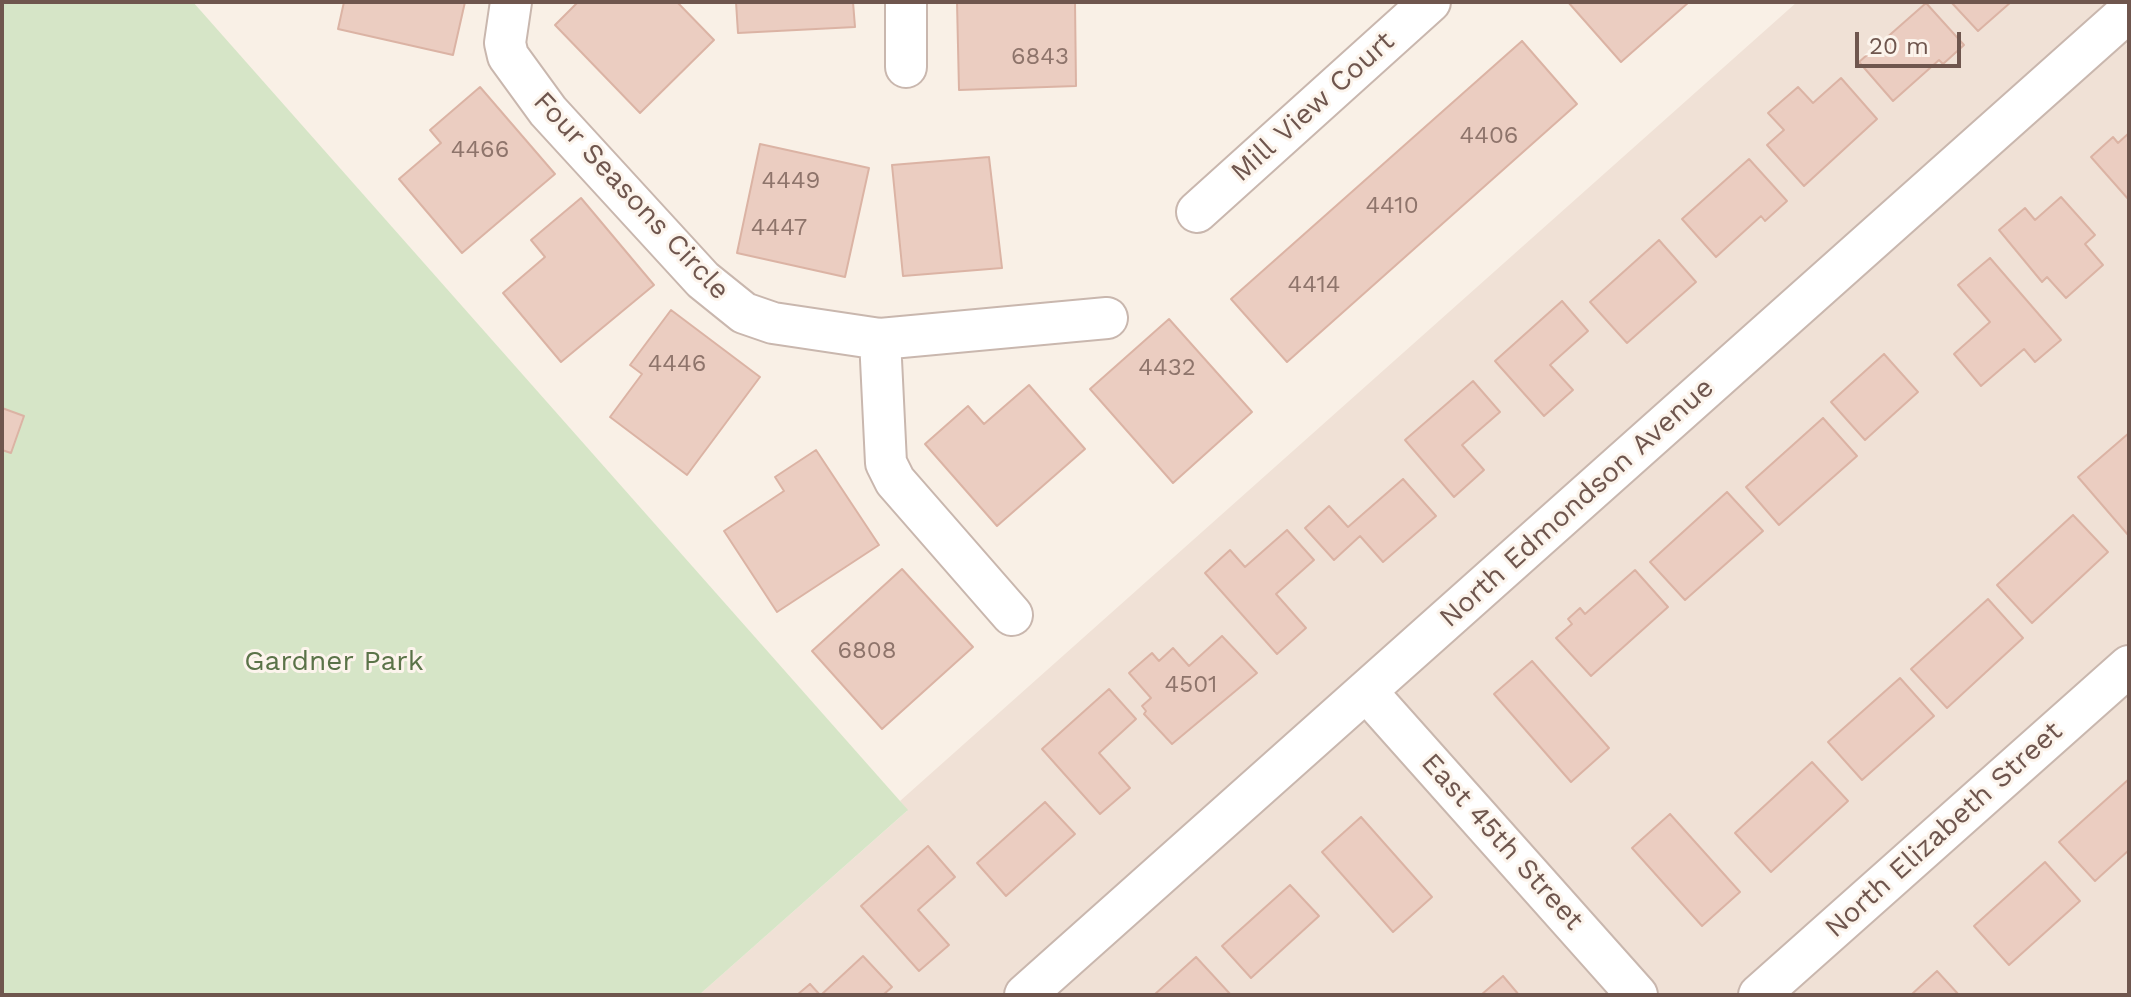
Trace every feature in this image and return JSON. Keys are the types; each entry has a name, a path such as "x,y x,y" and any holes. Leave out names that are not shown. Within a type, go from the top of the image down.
{"street":[{"name":"Four Seasons Circle","path":"511,2 505,43 508,56 548,111 717,293 744,313 773,323 880,339 1107,318"},
{"path":"906,2 906,67"},
{"name":"Mill View Court","path":"1197,212 1430,2"},
{"name":"North Edmondson Avenue","path":"1025,995 2129,11"},
{"path":"880,339 886,463 895,481 1012,615"},
{"name":"North Elizabeth Street","path":"1759,995 2129,666"},
{"name":"East 45th Street","path":"1366,691 1637,995"}],"shaded area":[{"path":"1797,2 2129,2 2129,995 699,995 907,811 900,801"}],"green space":[{"name":"Gardner Park","path":"2,2 193,2 908,810 699,995 2,995"}],"building":[{"path":"344,2 465,2 453,55 338,29"},
{"path":"578,2 677,2 714,40 640,113 555,25"},
{"path":"736,2 853,2 855,27 738,33"},
{"path":"957,2 1075,2 1076,86 959,90"},
{"path":"1568,2 1689,2 1621,62"},
{"path":"1951,2 2011,2 1978,31"},
{"path":"1926,3 1964,45 1943,64 1939,60 1893,101 1859,62"},
{"path":"1522,41 1577,104 1287,362 1231,299"},
{"path":"1841,78 1877,119 1804,186 1767,145 1784,130 1768,113 1798,87 1813,103"},
{"path":"480,87 555,174 462,253 399,179 441,143 430,130"},
{"path":"2129,133 2129,200 2091,157 2113,137 2118,143"},
{"path":"760,144 869,168 845,277 737,253"},
{"path":"989,157 1002,268 903,276 892,165"},
{"path":"1749,159 1787,201 1765,221 1761,216 1716,257 1682,219"},
{"path":"2061,197 2095,235 2085,244 2103,265 2066,298 2047,277 2042,282 1999,230 2025,208 2035,220"},
{"path":"581,198 654,285 561,362 503,293 545,257 531,240"},
{"path":"1659,240 1696,282 1627,343 1590,302"},
{"path":"1990,258 2061,340 2035,362 2024,349 1981,386 1954,354 1990,322 1958,285"},
{"path":"1562,301 1588,331 1550,365 1573,390 1544,416 1495,361"},
{"path":"671,310 760,377 687,475 610,417 642,374 630,365"},
{"path":"1169,319 1252,412 1173,483 1090,389"},
{"path":"1884,354 1918,392 1865,440 1831,402"},
{"path":"1473,381 1500,412 1462,445 1484,470 1454,497 1405,440"},
{"path":"1029,385 1085,449 997,526 925,444 968,406 984,424"},
{"path":"2,408 24,416 11,453 2,450"},
{"path":"1823,418 1857,456 1779,525 1746,487"},
{"path":"2129,433 2129,536 2078,477"},
{"path":"816,450 879,545 777,612 724,531 784,491 775,477"},
{"path":"1403,479 1436,516 1383,562 1360,536 1334,560 1305,528 1329,506 1348,527"},
{"path":"1727,492 1763,531 1685,600 1650,562"},
{"path":"2073,515 2108,552 2032,623 1997,585"},
{"path":"1287,530 1314,560 1276,594 1306,628 1277,654 1205,573 1230,550 1245,567"},
{"path":"902,569 973,647 882,729 812,651"},
{"path":"1635,570 1668,607 1591,676 1556,638 1572,624 1568,619 1580,608 1585,614"},
{"path":"1988,599 2023,638 1947,708 1911,669"},
{"path":"1222,636 1257,673 1172,744 1144,714 1146,711 1142,706 1151,698 1129,673 1152,653 1159,661 1173,648 1189,666"},
{"path":"1532,661 1609,748 1571,782 1494,694"},
{"path":"1900,678 1934,716 1862,780 1828,742"},
{"path":"1109,689 1136,719 1099,753 1130,788 1100,814 1042,749"},
{"path":"1812,762 1848,801 1771,872 1735,833"},
{"path":"2129,779 2129,850 2095,881 2059,842"},
{"path":"1045,802 1075,834 1006,896 977,863"},
{"path":"1670,814 1740,892 1702,926 1632,848"},
{"path":"1361,817 1432,897 1393,932 1322,852"},
{"path":"928,846 955,877 918,910 949,945 919,971 861,906"},
{"path":"2045,862 2080,901 2009,965 1974,926"},
{"path":"1290,885 1319,916 1251,978 1222,946"},
{"path":"863,956 892,987 883,995 821,995"},
{"path":"1196,957 1231,995 1154,995"},
{"path":"1937,971 1959,995 1911,995"},
{"path":"1503,976 1519,995 1481,995"},
{"path":"810,984 820,995 797,995"}]}
